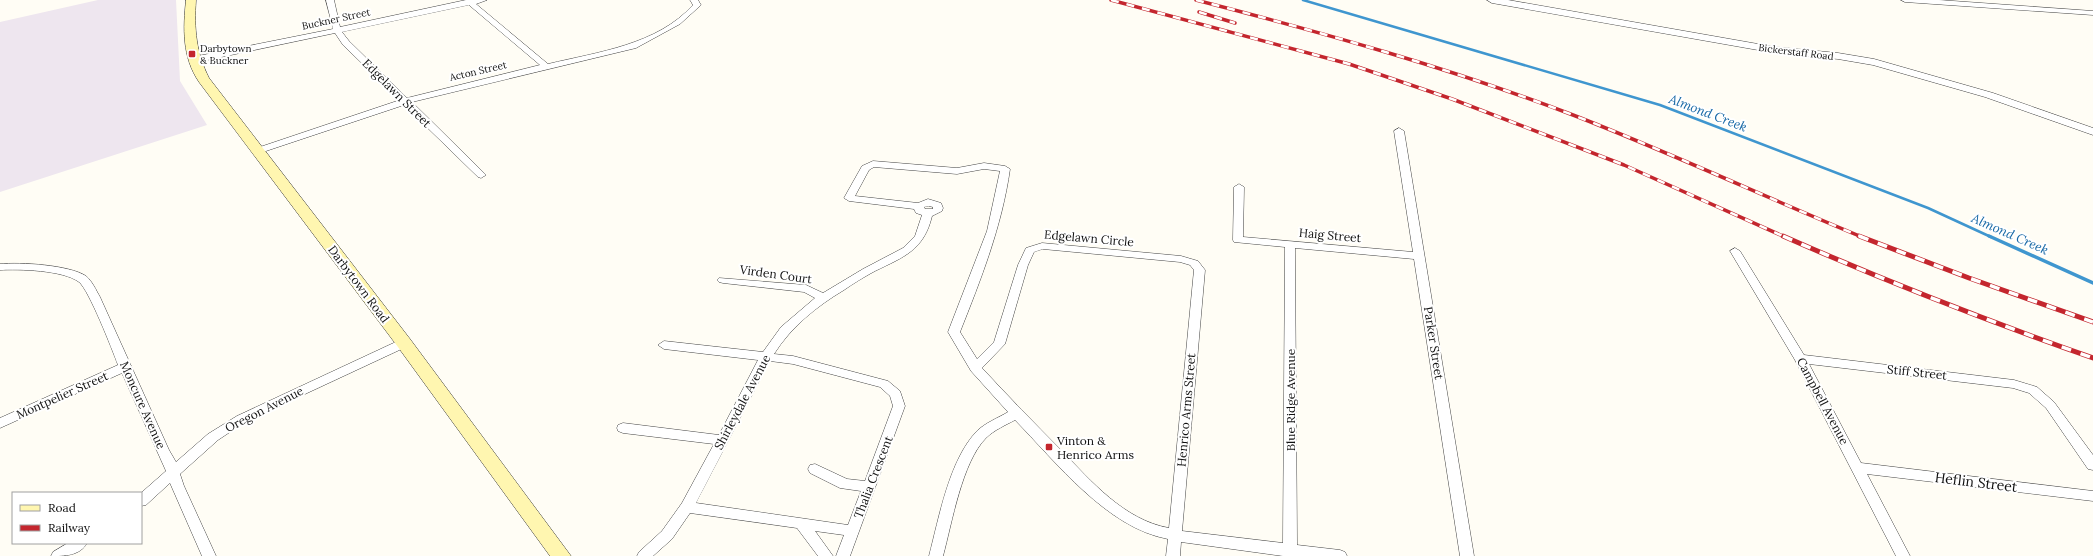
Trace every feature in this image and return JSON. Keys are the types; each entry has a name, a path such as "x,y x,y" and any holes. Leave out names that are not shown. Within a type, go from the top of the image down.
{"main road":[{"name":"Darbytown Road","path":"191,0 190,42 194,60 203,79 404,343 561,556"}],"street":[{"name":"Edgelawn Street","path":"330,0 337,30 346,42 481,174"},
{"name":"Buckner Street","path":"194,60 471,1 483,0"},
{"name":"Bickerstaff Road","path":"1492,0 1746,45 1874,62 1989,95 2093,132"},
{"path":"1905,0 2093,13"},
{"path":"471,1 547,67"},
{"name":"Acton Street","path":"257,151 405,101 640,43 667,27 696,2"},
{"name":"Parker Street","path":"1399,131 1467,556"},
{"name":"Shirleydale Avenue","path":"644,556 667,535 687,507 766,357 781,333 794,320 824,298 867,272 894,259 919,238 923,210 848,198 864,168 873,164 958,171 984,166 1005,169 1003,190 981,264 954,332 976,367"},
{"name":"Haig Street","path":"1239,187 1238,240 1420,256"},
{"name":"Blue Ridge Avenue","path":"1290,245 1290,553"},
{"name":"Edgelawn Circle","path":"976,367 999,344 1023,265 1030,250 1042,246 1181,259 1190,261 1196,265"},
{"name":"Campbell Avenue","path":"1735,251 1801,359 1859,468 1868,493 1903,556"},
{"name":"Henrico Arms Street","path":"1173,556 1200,270 1196,265"},
{"name":"Moncure Avenue","path":"0,267 58,272 69,274 84,280 94,297 163,450 171,464 176,486 210,556"},
{"name":"Virden Court","path":"723,280 806,289 824,298"},
{"name":"Oregon Avenue","path":"142,500 174,474 213,437 241,418 404,343"},
{"name":"Thalia Crescent","path":"664,345 794,360 875,380 884,384 896,394 898,406 853,531 687,507"},
{"name":"Stiff Street","path":"1801,359 1999,382 2033,390 2050,404 2093,465"},
{"name":"Montpelier Street","path":"0,424 46,400 126,367"},
{"path":"976,367 977,372 1103,501 1134,521 1175,536 1290,553 1340,556"},
{"path":"936,556 959,479 971,447 983,434 1016,413"},
{"path":"623,428 722,440"},
{"name":"Heflin Street","path":"1859,468 2093,496"},
{"path":"816,469 846,484 869,487"},
{"path":"801,523 826,556"},
{"path":"843,556 853,531"},
{"path":"58,556 78,544"}],"shaded area":[{"path":"98,0 176,0 180,81 207,125 0,192 0,22"}],"waterway":[{"name":"Almond Creek","path":"1303,0 1660,105 1928,208 1991,237"},
{"name":"Almond Creek","path":"1989,236 2093,283"}],"railway":[{"path":"1111,0 1349,64 1452,99 1624,165 1785,237"},
{"path":"1196,0 1292,25 1386,52 1527,98 1646,144 1862,237"},
{"path":"1199,12 1235,23"},
{"path":"1783,236 1937,300 2093,358"},
{"path":"1859,236 1969,278 2093,322"}],"place":[{"name":"Darbytown & Buckner","path":"192,54"},
{"name":"Vinton & Henrico Arms","path":"1049,447"}]}
